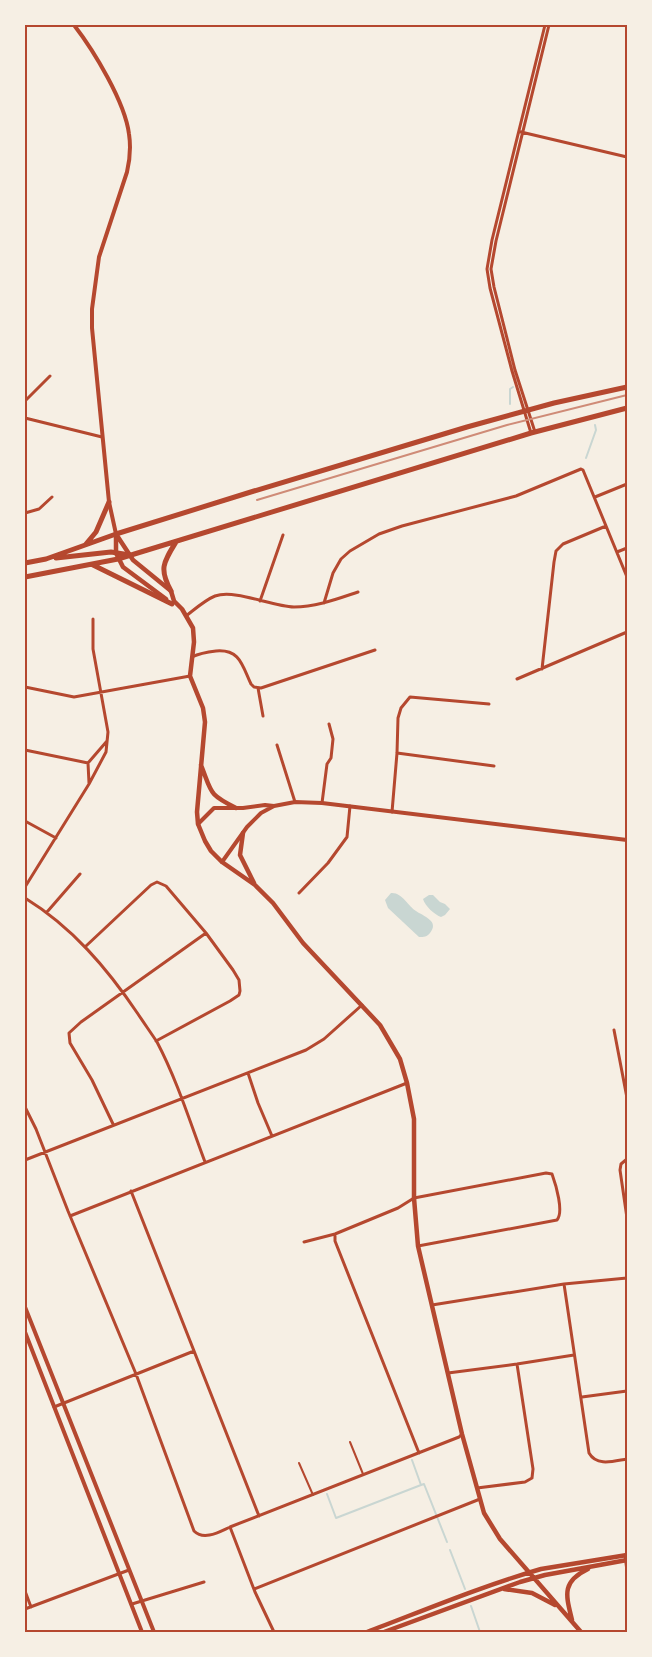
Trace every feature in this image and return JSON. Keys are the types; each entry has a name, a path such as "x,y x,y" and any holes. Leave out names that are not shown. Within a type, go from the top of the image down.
{"main road":[{"path":"25,564 46,559 116,534 254,491 527,410 627,386"},
{"path":"25,577 118,559 533,432 627,408"},
{"path":"84,546 96,532 109,502"},
{"path":"116,534 116,553 123,567 172,604"},
{"path":"116,534 139,566 171,591"},
{"path":"176,541 165,560 163,570 164,578 174,600 182,609 194,633 188,677 201,702 205,718 198,824 208,847 222,862 255,885 273,903 303,943 385,1032 400,1059 414,1119 412,1200 418,1246 462,1434 484,1513 500,1539 581,1632"},
{"path":"46,559 116,553 130,555"},
{"path":"93,565 182,609"},
{"path":"201,764 211,792 215,797 236,808"},
{"path":"243,833 240,855 255,885"},
{"path":"368,1632 489,1585 541,1569 626,1558"},
{"path":"384,1632 500,1588 533,1578 592,1568 626,1558"},
{"path":"573,1622 566,1598 569,1584 574,1576 592,1568"},
{"path":"500,1588 532,1593 559,1607"}],"street":[{"path":"74,25 99,64 119,101 127,123 131,147 127,172 99,257 92,309 102,437 109,502 116,534"},
{"path":"533,432 512,371 490,288 487,269 492,240 547,25"},
{"path":"520,132 627,157"},
{"path":"25,328 25,347"},
{"path":"25,401 50,376"},
{"path":"25,418 102,437"},
{"path":"324,603 333,573 341,559 350,551 379,534 402,526 516,496 581,470 583,470 595,497 627,576"},
{"path":"595,497 627,484"},
{"path":"25,513 39,509 52,497"},
{"path":"542,669 556,551 567,542 606,526"},
{"path":"260,601 283,535"},
{"path":"617,552 627,548"},
{"path":"186,616 217,595 229,594 292,607 324,603 358,592"},
{"path":"25,888 104,757 108,740 102,692 93,650 93,619"},
{"path":"517,679 627,632"},
{"path":"192,657 200,653 230,651 238,656 251,684 258,688 375,650"},
{"path":"25,687 74,697 188,677"},
{"path":"258,688 263,716"},
{"path":"392,812 399,713 410,696 489,704"},
{"path":"322,803 327,764 331,758 334,739 329,724"},
{"path":"89,784 88,763 108,740"},
{"path":"277,745 295,802"},
{"path":"25,750 88,763"},
{"path":"397,753 494,766"},
{"path":"198,824 214,808 274,806 295,802 322,803 627,840"},
{"path":"257,806 263,807 261,813"},
{"path":"222,862 243,833 261,813 274,806"},
{"path":"298,893 328,863 347,837 350,806"},
{"path":"25,820 56,838"},
{"path":"47,912 80,874"},
{"path":"86,946 156,882 166,886 206,933 236,975 240,986 239,995 156,1042"},
{"path":"25,898 47,912 86,946 123,992 156,1042 182,1098 205,1162"},
{"path":"114,1124 92,1080 70,1043 70,1033 81,1022 206,933"},
{"path":"25,1160 312,1047 362,1006 361,1004"},
{"path":"614,1030 627,1098"},
{"path":"248,1073 272,1136"},
{"path":"70,1216 407,1083"},
{"path":"25,1107 36,1129 136,1374 194,1531 199,1536 204,1537 259,1516 459,1437 462,1434"},
{"path":"627,1159 621,1164 620,1170 627,1218"},
{"path":"304,1242 335,1234 412,1200 551,1174 553,1177 560,1211 560,1218 554,1222 418,1246"},
{"path":"131,1192 259,1516"},
{"path":"335,1234 335,1240 419,1453"},
{"path":"431,1305 564,1284 627,1278"},
{"path":"564,1284 589,1453 599,1462 627,1459"},
{"path":"25,1307 154,1632"},
{"path":"25,1332 142,1632"},
{"path":"54,1407 194,1351"},
{"path":"447,1373 574,1355"},
{"path":"477,1488 525,1482 532,1478 533,1469 517,1364"},
{"path":"582,1397 627,1391"},
{"path":"254,1589 480,1499"},
{"path":"230,1527 254,1589 274,1632"},
{"path":"626,1558 627,1571"},
{"path":"25,1609 129,1570"},
{"path":"132,1604 204,1582"},
{"path":"25,1591 31,1607"}],"lane":[{"path":"350,1442 364,1475"},
{"path":"299,1463 313,1495"}],"shaded area":[{"path":"391,893 398,895 413,909 432,922 433,929 429,934 419,937 388,908 385,900"},
{"path":"433,895 450,909 445,915 439,916 424,902 423,899"}],"waterway":[{"path":"510,404 510,389 513,387"},
{"path":"586,458 596,430 595,425"},
{"path":"412,1460 421,1485 424,1484 447,1542"},
{"path":"327,1494 336,1518 421,1485"},
{"path":"450,1550 465,1589"},
{"path":"471,1606 480,1632"}],"railway":[{"path":"257,500 507,425 627,395"}]}
